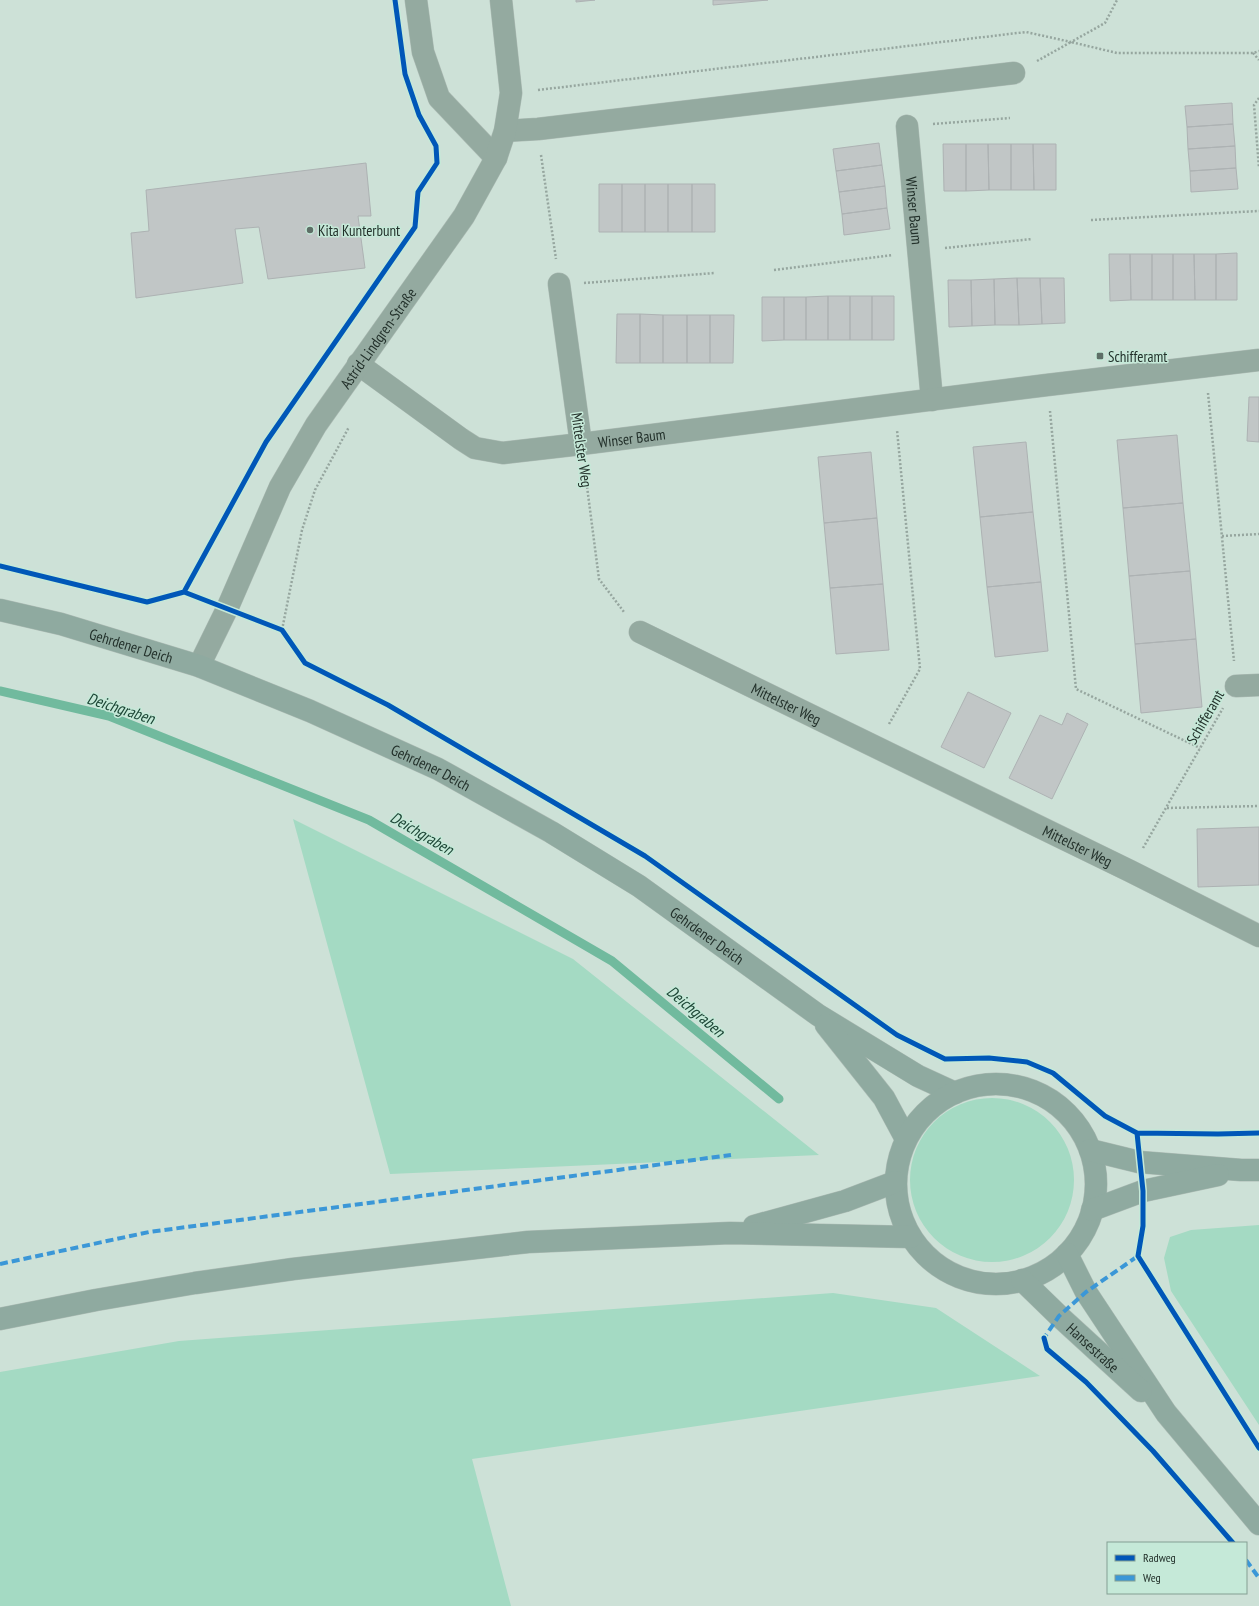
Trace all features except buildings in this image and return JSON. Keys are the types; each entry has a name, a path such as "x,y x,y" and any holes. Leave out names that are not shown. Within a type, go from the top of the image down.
{"main road":[{"name":"Gehrdener Deich","path":"0,610 61,624 199,666 310,710 438,769 551,832 639,886 818,1015 918,1076 955,1093"},
{"name":"Gehrdener Deich","path":"818,1015 884,1098 906,1139"},
{"path":"981,1085 1009,1085 1035,1092 1059,1106 1077,1126 1090,1150 1095,1170 1096,1190 1092,1210 1084,1231 1067,1254 1049,1269 1039,1274 1022,1280 997,1284 971,1281 959,1277 947,1272 927,1257 911,1237 902,1220 898,1207 895,1182 898,1159 906,1139 919,1120 935,1104 955,1093 981,1085"},
{"path":"1090,1150 1139,1162 1250,1170"},
{"path":"1092,1210 1143,1191 1250,1170"},
{"path":"730,1233 845,1201 895,1182"},
{"path":"0,1319 96,1300 195,1283 442,1251 528,1242 730,1233 911,1237"},
{"name":"Hansestraße","path":"1067,1254 1086,1292 1166,1413 1259,1524"},
{"name":"Hansestraße","path":"1022,1280 1059,1316 1166,1413"}],"street":[{"path":"416,0 424,52 439,98 496,158"},
{"name":"Astrid-Lindgren-Straße","path":"199,666 228,609 280,487 316,425 464,216 496,158 505,131 512,93 501,0"},
{"path":"505,131 538,129 1014,73"},
{"name":"Winser Baum","path":"907,126 932,400"},
{"name":"Mittelster Weg","path":"560,284 581,444"},
{"name":"Winser Baum","path":"358,364 475,448 503,453 1259,360"},
{"name":"Mittelster Weg","path":"640,632 1130,871 1259,936"},
{"path":"1236,686 1259,685"}],"path":[{"path":"1014,73 1105,23 1117,0"},
{"path":"512,93 1026,32 1117,53 1254,53 1259,51"},
{"path":"1254,53 1259,60"},
{"path":"1259,98 1254,105 1259,168"},
{"path":"184,592 266,442 415,227 418,192 437,163 436,146 419,115"},
{"path":"907,126 1010,118"},
{"path":"538,129 560,284 716,273"},
{"path":"1091,220 1259,211"},
{"path":"1048,385 1076,689 1200,748"},
{"path":"876,747 920,669 895,404"},
{"path":"282,630 302,530 315,490 350,426"},
{"path":"1222,536 1259,534"},
{"path":"1166,808 1259,806"}],"green space":[{"path":"293,819 573,959 819,1155 390,1174"},
{"path":"984,1098 1000,1098 1016,1101 1031,1108 1044,1116 1056,1128 1071,1156 1074,1180 1073,1196 1068,1211 1056,1232 1044,1244 1016,1259 1000,1262 984,1262 968,1259 953,1252 940,1244 928,1232 913,1204 910,1188 910,1172 913,1156 920,1141 928,1128 940,1116 968,1101"},
{"path":"1259,1225 1259,1425 1171,1291 1164,1258 1170,1237 1191,1230"},
{"path":"833,1293 936,1308 1040,1376 472,1459 511,1606 0,1606 0,1372 179,1341"}],"waterway":[{"name":"Deichgraben","path":"0,691 109,716 369,820 612,961 779,1099"}],"marked path":[{"path":"0,1264 149,1232 731,1155"},
{"path":"1045,1341 1044,1338 1059,1316 1086,1292 1138,1256"},
{"path":"1247,1561 1259,1578"}],"cycle path":[{"path":"184,592 266,442 415,227 418,192 437,163 436,146 419,115 405,74 395,0"},
{"path":"0,566 147,602 184,592 282,630 305,663 388,705 645,856 897,1035 945,1059 989,1058 1027,1062 1053,1073 1105,1116 1137,1133 1259,1133"},
{"path":"1137,1133 1143,1191 1143,1226 1138,1256 1259,1448"},
{"path":"1044,1338 1047,1349 1086,1382 1153,1451 1232,1542"}],"place":[{"name":"Kita Kunterbunt","path":"310,230"},
{"name":"Schifferamt","path":"1100,356"}]}
